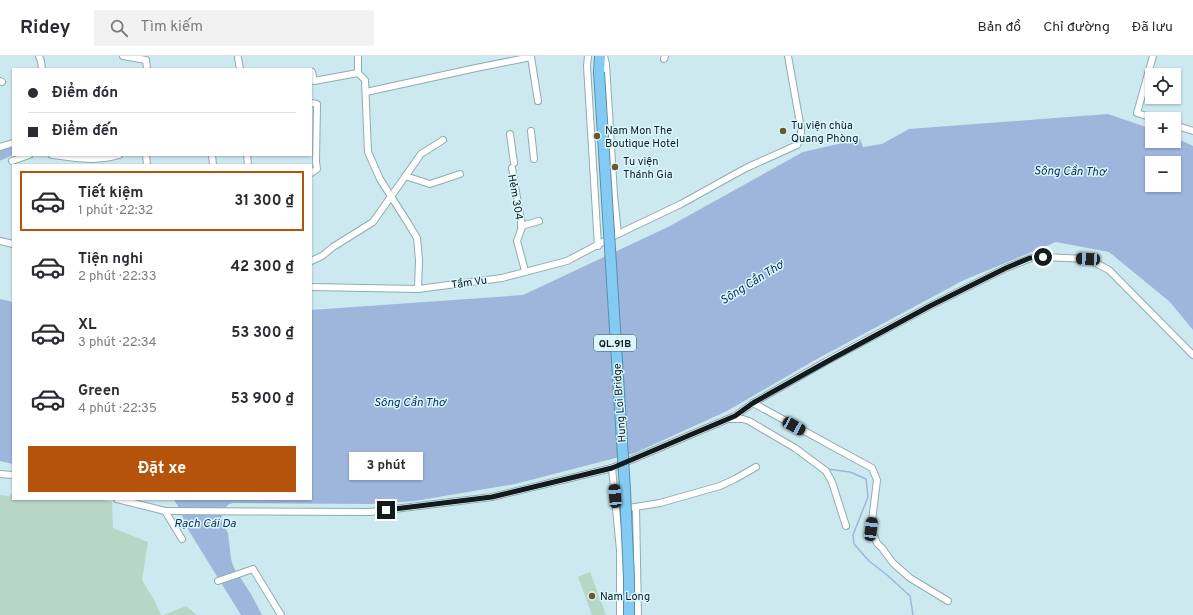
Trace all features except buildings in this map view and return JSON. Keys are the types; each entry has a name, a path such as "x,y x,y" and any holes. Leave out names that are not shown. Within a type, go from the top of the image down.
{"highway":[{"name":"Hung Loi Bridge","path":"600,57 599,72 625,490 629,615"}],"street":[{"path":"39,56 42,68"},
{"path":"123,56 146,60 147,68"},
{"path":"358,56 358,73 365,80 368,152 372,164 417,238 419,260 418,289"},
{"path":"588,56 587,66 598,246"},
{"name":"Tầm Vu","path":"312,287 418,289 502,278 567,261 598,246 618,234 681,204 746,168 797,145 801,136 800,123 788,56"},
{"path":"1145,116 1137,113 1153,56"},
{"path":"366,92 531,57 538,101"},
{"path":"600,57 606,64 614,195 618,234"},
{"path":"238,58 240,68"},
{"path":"312,72 314,81 358,73"},
{"path":"312,103 317,104 317,170 312,172"},
{"path":"1181,127 1193,131"},
{"path":"531,131 534,159"},
{"name":"Hẻm 304","path":"510,134 521,226 517,241 525,271"},
{"path":"312,259 322,256 333,247 372,222 421,154 443,140"},
{"path":"0,147 12,144"},
{"path":"12,160 26,156"},
{"path":"60,156 106,159 116,156"},
{"path":"406,176 430,184 460,174"},
{"name":"Hẻm 304","path":"521,226 539,221"},
{"path":"0,241 12,244"},
{"path":"121,500 165,511 243,510 370,512 492,497 612,468 735,416 751,405 828,361 930,306 1006,268 1030,258 1043,257 1088,259 1109,270 1193,354"},
{"path":"751,405 872,468 877,480 871,529 877,543 893,563 910,578 948,601"},
{"path":"728,419 748,420 795,448 826,471 832,482 846,526"},
{"path":"616,510 660,503 720,486 735,480 756,467"},
{"path":"612,468 620,550 620,615"},
{"path":"0,474 12,475"},
{"path":"636,507 638,615"},
{"path":"165,511 182,539"},
{"path":"218,581 253,569 281,615"}],"green space":[{"path":"12,494 12,500 103,500 112,502 113,528 148,542 142,580 161,615 0,615 0,495 9,496"},
{"name":"Nam Long","path":"590,572 606,615 592,615 578,577"},
{"path":"186,606 197,615 163,615"}],"water":[{"name":"Sông Cần Thơ","path":"1108,114 1145,127 1145,148 1181,148 1181,140 1193,146 1193,330 1170,302 1109,252 1056,242 964,280 815,360 727,411 635,453 515,484 415,501 371,504 229,504 223,510 221,518 228,533 231,559 234,568 251,594 262,615 241,615 189,531 174,500 312,500 312,310 523,295 668,227 803,152 860,139 863,147 882,144 909,129"},
{"path":"0,299 12,302 12,464 0,461"}],"waterway":[{"path":"0,156 12,150"},
{"path":"827,469 850,472 866,479 868,497 853,535 854,544 869,561 910,596 913,615"}],"place":[{"name":"Tu viện chùa Quang Phòng","path":"783,131"},
{"name":"Nam Mon The Boutique Hotel","path":"597,136"},
{"name":"Tu viện Thánh Gia","path":"615,167"},
{"name":"Nam Long","path":"592,596"}],"route":[{"path":"386,510 492,497 612,468 735,416 753,403 930,306 1006,268 1030,258 1043,257"}],"water label":[{"name":"Rạch Cái Da","path":"205,523"}]}
